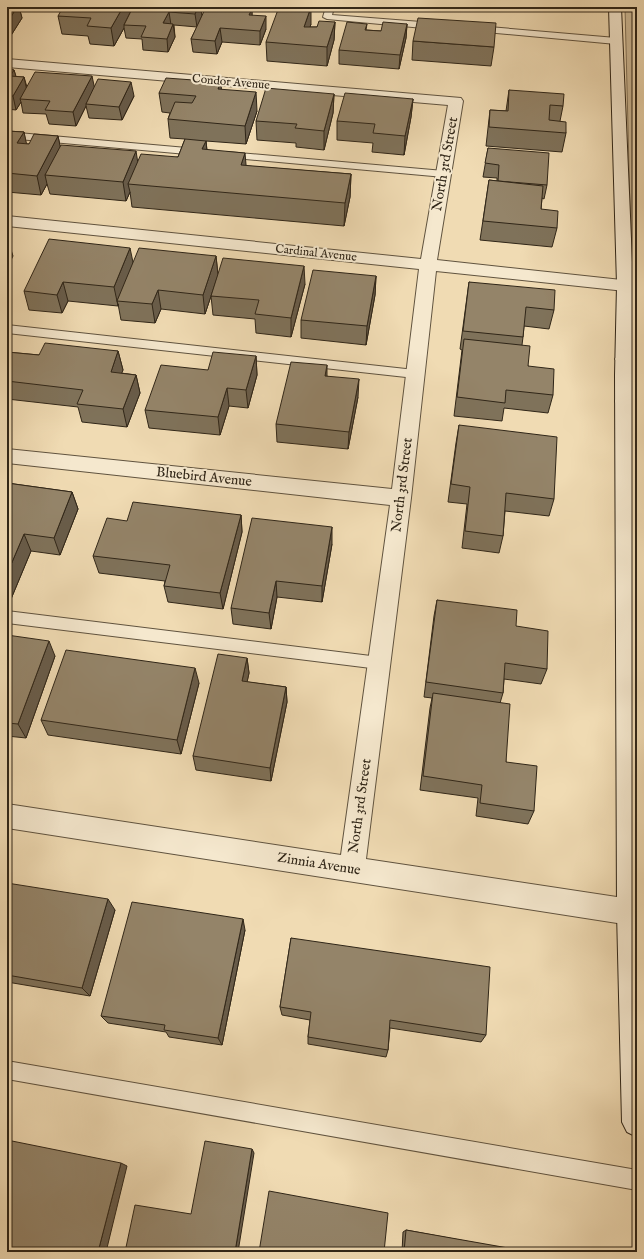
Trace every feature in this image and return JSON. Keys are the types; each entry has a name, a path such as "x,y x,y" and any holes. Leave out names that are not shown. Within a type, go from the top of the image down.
{"street":[{"path":"615,7 624,285 630,360 631,402 630,912 637,1122"},
{"name":"Condor Avenue","path":"7,63 456,101"},
{"name":"North 3rd Street","path":"352,869 401,498 428,264 456,101"},
{"name":"Cardinal Avenue","path":"7,221 624,285"},
{"name":"Bluebird Avenue","path":"7,456 401,498"},
{"name":"Zinnia Avenue","path":"7,816 630,912"}],"lane":[{"path":"330,7 327,17 445,27"},
{"path":"469,29 616,41"},
{"path":"7,135 444,174"},
{"path":"7,329 415,374"},
{"path":"7,617 379,663"},
{"path":"7,1070 637,1180"}],"shaded area":[{"path":"625,7 637,7 637,486"}],"building":[{"path":"7,7 17,7 7,23"},
{"path":"63,7 123,7 111,28 87,26 91,18 58,16"},
{"path":"133,7 198,7 195,14 169,12 163,23 173,24 167,39 141,37 146,26 124,25"},
{"path":"206,7 252,9 249,15 266,16 260,31 220,28 215,41 191,39"},
{"path":"279,7 311,7 304,27 317,27 319,21 335,22 327,47 266,42"},
{"path":"418,18 496,23 494,47 413,41"},
{"path":"347,22 367,24 365,30 381,31 383,22 407,24 400,55 339,50"},
{"path":"7,69 14,70 10,76 24,77 13,96 7,96"},
{"path":"35,72 92,76 73,112 45,110 50,101 20,99"},
{"path":"166,78 221,82 218,89 256,92 245,126 168,119 175,102 192,103 196,96 159,93"},
{"path":"98,79 131,82 119,107 86,104"},
{"path":"266,88 334,94 324,131 295,128 297,124 256,121"},
{"path":"509,90 564,94 563,106 550,105 549,120 566,122 566,133 489,127 490,110 508,111"},
{"path":"345,93 413,99 405,136 373,133 375,124 337,121"},
{"path":"7,131 24,132 17,143 29,144 34,134 58,136 37,176 7,173"},
{"path":"185,139 206,141 202,149 245,153 241,165 351,174 345,203 128,184 141,154 178,157"},
{"path":"61,145 136,151 123,182 45,175"},
{"path":"488,148 549,153 547,185 498,181 499,165 485,163"},
{"path":"489,180 543,186 541,209 558,211 557,228 483,221"},
{"path":"49,239 130,248 114,287 63,282 57,295 24,291"},
{"path":"139,248 216,256 203,295 158,290 152,304 117,301"},
{"path":"223,258 304,266 291,318 255,314 259,300 211,296"},
{"path":"313,270 376,276 367,326 301,320"},
{"path":"469,282 555,290 554,310 526,307 523,337 463,331"},
{"path":"464,339 530,346 528,366 554,369 553,395 506,390 505,403 457,397"},
{"path":"45,343 118,351 111,372 136,375 123,409 77,404 83,390 7,381 7,352 39,355"},
{"path":"213,352 256,356 246,390 227,388 218,417 145,410 161,365 208,370"},
{"path":"291,362 327,365 325,376 359,379 349,432 276,424"},
{"path":"459,425 557,437 554,499 506,493 503,536 465,531 470,487 451,484"},
{"path":"7,483 72,492 54,538 24,534 7,574"},
{"path":"133,502 241,515 220,593 164,586 170,565 93,556 107,518 127,521"},
{"path":"252,518 332,527 322,586 276,581 269,613 231,608"},
{"path":"437,600 517,610 516,626 548,631 547,669 505,663 503,693 426,682"},
{"path":"7,635 49,641 18,724 7,723"},
{"path":"66,650 195,668 177,740 41,720"},
{"path":"218,654 247,658 242,681 286,687 270,768 193,756"},
{"path":"433,693 510,704 506,762 537,766 534,811 480,803 482,785 423,776"},
{"path":"7,883 108,899 82,988 7,975"},
{"path":"132,902 243,919 218,1038 164,1030 165,1025 101,1016"},
{"path":"291,938 490,967 486,1035 390,1020 388,1050 308,1037 311,1012 280,1007"},
{"path":"7,1140 121,1163 98,1252 7,1252"},
{"path":"205,1141 252,1149 235,1252 125,1252 135,1205 191,1214"},
{"path":"269,1191 388,1213 384,1252 259,1252"},
{"path":"406,1230 525,1251 404,1252"}]}
